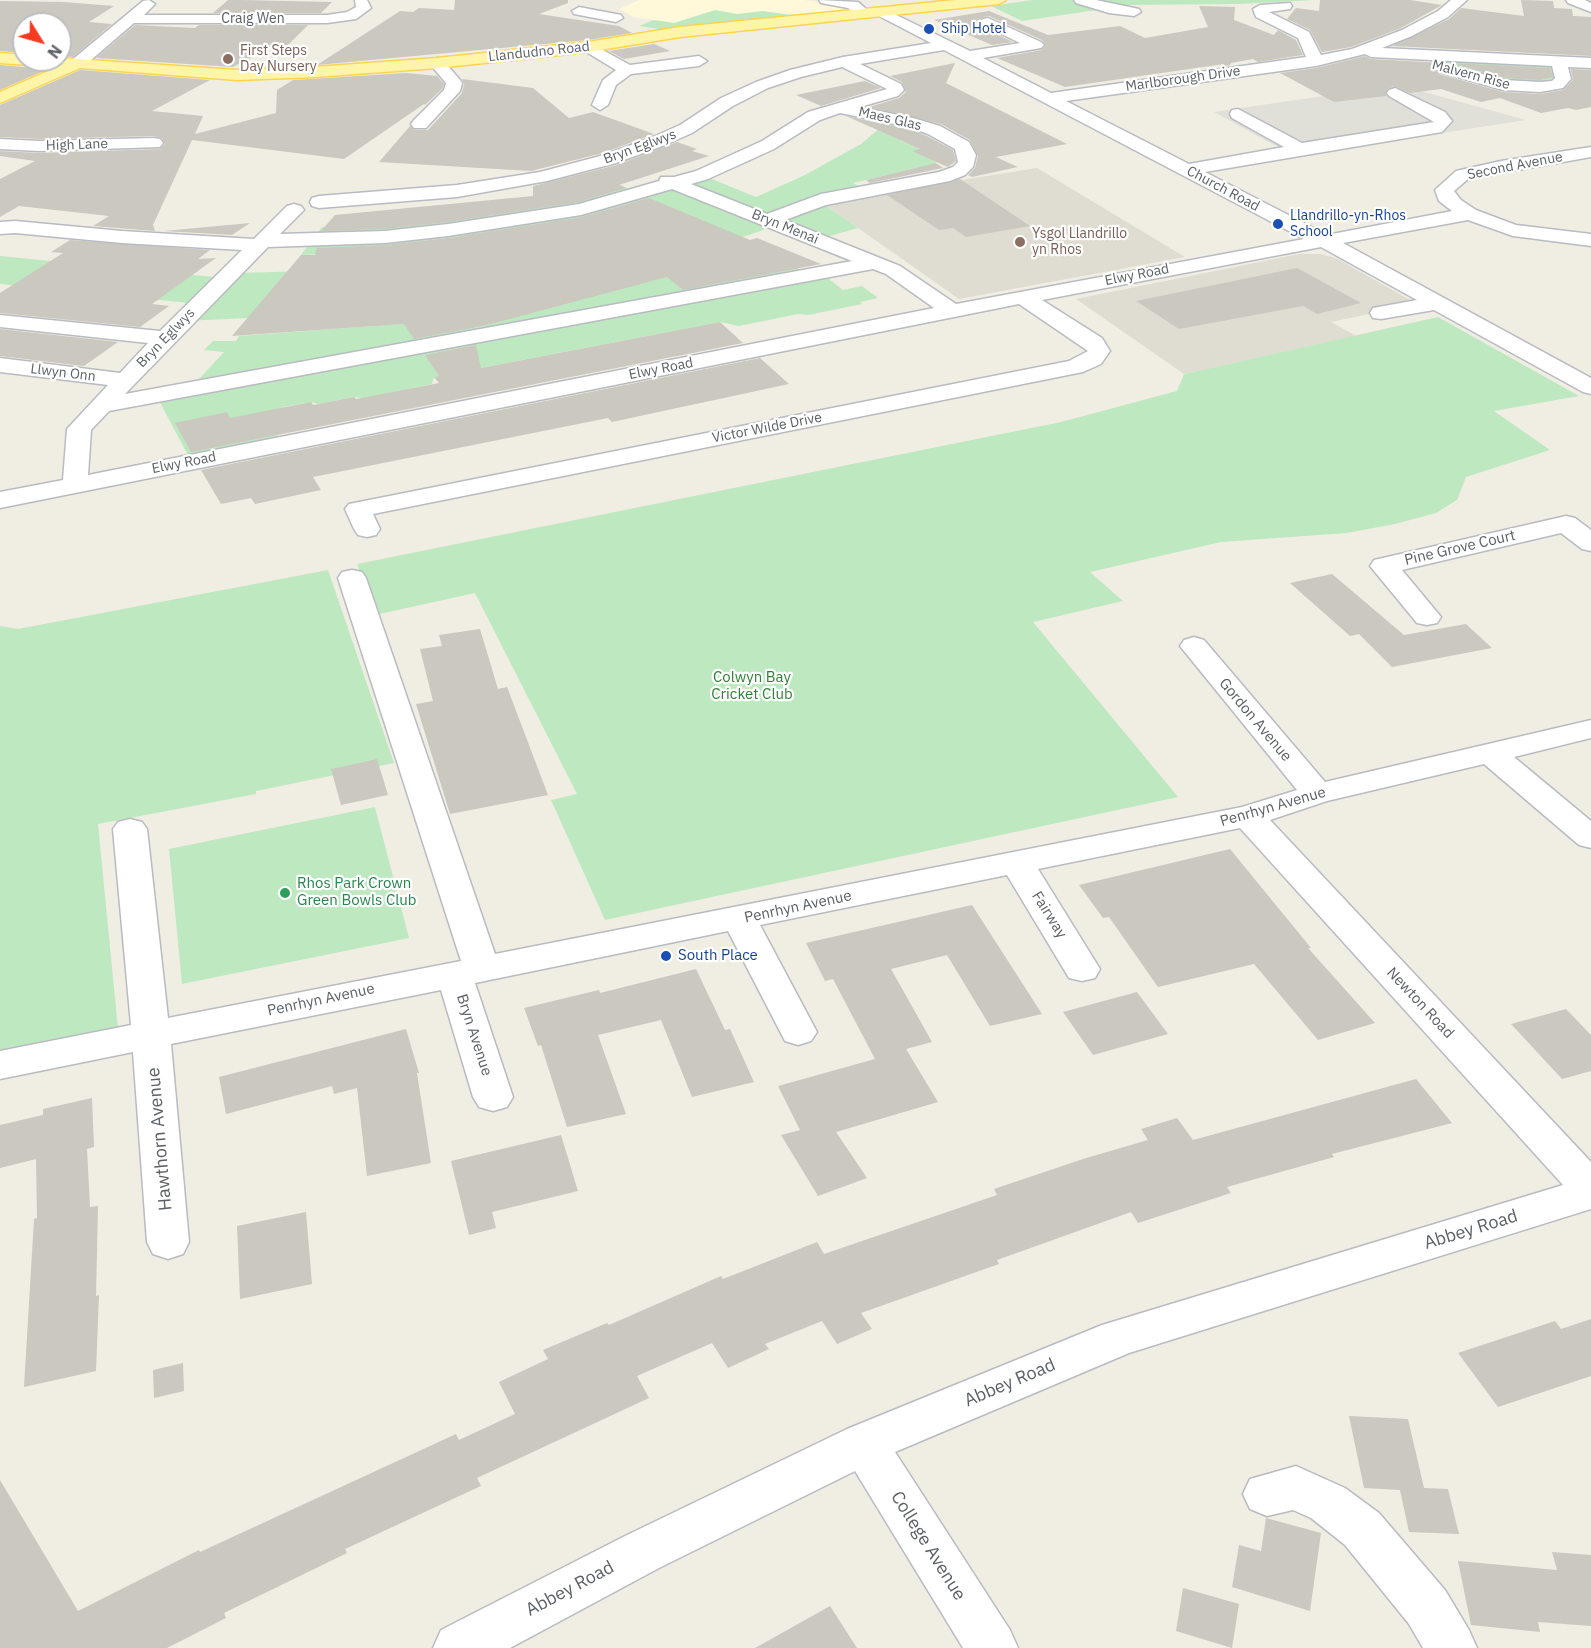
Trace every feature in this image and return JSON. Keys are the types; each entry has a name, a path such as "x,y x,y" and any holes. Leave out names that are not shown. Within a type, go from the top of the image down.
{"main road":[{"name":"Llandudno Road","path":"72,63 237,75 437,63 588,47 680,32 999,0"},
{"path":"0,98 78,63"}],"street":[{"path":"78,63 152,0"},
{"name":"Church Road","path":"826,0 854,5 948,45 1322,240 1591,387"},
{"path":"1081,0 1109,9 1134,12"},
{"name":"Marlborough Drive","path":"1050,98 1316,61 1357,52 1407,33 1443,14 1460,0"},
{"path":"1573,0 1591,8"},
{"name":"Craig Wen","path":"132,19 327,19 351,16 364,8 361,2"},
{"path":"1285,6 1260,9 1261,14 1304,35 1327,35"},
{"path":"587,12 616,11"},
{"path":"969,56 1036,45 988,22"},
{"name":"Marlborough Drive","path":"1361,34 1407,33"},
{"path":"1304,35 1316,61"},
{"name":"Bryn Eglwys","path":"75,484 79,429 165,338 294,210 281,207 281,203 300,197 314,198 319,202 457,191 541,177 610,159 686,129 727,102 762,85 843,62 948,45"},
{"path":"588,47 627,70"},
{"name":"Malvern Rise","path":"1357,52 1591,63"},
{"name":"Malvern Rise","path":"1395,54 1485,80 1520,87 1557,85 1563,80 1558,61"},
{"path":"600,105 609,83 627,70 699,61"},
{"path":"839,108 896,90 896,87 843,62"},
{"path":"420,124 452,91 454,83 437,63"},
{"path":"1187,170 1294,150 1436,128 1441,125 1443,121 1439,116 1395,93"},
{"name":"Maes Glas","path":"0,228 15,227 122,237 260,243 385,237 448,231 581,209 675,184 740,158 814,116 839,108 892,118 934,130 963,146 967,163 959,171 944,177 820,200 768,220"},
{"path":"1239,114 1294,145 1294,150"},
{"name":"High Lane","path":"0,144 39,146 154,143"},
{"name":"Second Avenue","path":"1469,214 1454,204 1446,196 1444,190 1462,175 1501,166 1591,152"},
{"name":"Bryn Menai","path":"610,159 893,270 952,311"},
{"path":"1469,214 1513,230 1591,240"},
{"name":"Elwy Road","path":"0,500 1023,297 1469,214"},
{"path":"102,405 874,263"},
{"name":"Victor Wilde Drive","path":"368,529 358,509 1075,367 1093,359 1100,351 1095,343 1023,297"},
{"path":"1381,313 1438,303"},
{"path":"0,321 165,338"},
{"name":"Llwyn Onn","path":"0,365 125,380"},
{"name":"Pine Grove Court","path":"1427,617 1384,566 1566,524 1591,543"},
{"name":"Bryn Avenue","path":"352,578 468,970 493,1097"},
{"name":"Gordon Avenue","path":"1194,646 1317,794"},
{"name":"Penrhyn Avenue","path":"0,1065 1248,816 1317,794 1591,729"},
{"path":"1490,753 1591,838"},
{"name":"Newton Road","path":"1248,816 1591,1191"},
{"name":"Hawthorn Avenue","path":"130,829 151,1035 168,1242"},
{"name":"Fairway","path":"1016,861 1082,969"},
{"path":"739,919 798,1032"},
{"name":"Abbey Road","path":"459,1648 642,1552 864,1444 1118,1338 1591,1191"},
{"name":"College Avenue","path":"864,1444 992,1648"},
{"path":"1266,1494 1296,1488 1328,1503 1362,1529 1427,1606 1450,1648"}],"shaded area":[{"path":"639,0 804,0 840,5 850,9 843,13 760,19 673,31 674,23 634,17 619,9"},
{"path":"1399,85 1526,120 1294,156 1214,112"},
{"name":"Ysgol Llandrillo yn Rhos","path":"1037,168 1185,257 959,299 824,204 830,201"},
{"name":"Ysgol Llandrillo yn Rhos","path":"1299,254 1320,254 1336,258 1417,304 1331,322 1356,336 1184,374 1076,299"}],"green space":[{"path":"1033,0 1315,0 1238,4 1130,5 1022,21 991,6"},
{"path":"715,10 737,14 763,11 798,16 724,23 673,31 639,26 654,20 674,23"},
{"path":"1440,60 1544,64 1555,69 1557,78 1551,83 1508,83 1440,65 1442,64 1438,62"},
{"path":"892,118 934,130 899,140 920,149 937,163 853,183 864,189 824,204 858,228 816,240 778,225 743,237 250,318 182,321 199,304 0,284 0,256 224,278 236,273 307,271 649,212 301,255 322,227 621,185 640,194 702,175 756,197 803,176 861,144"},
{"path":"761,251 811,275 829,279 843,290 862,286 878,298 860,302 862,304 808,315 798,314 739,326 720,322 434,377 432,384 364,398 354,397 319,404 311,402 283,407 289,419 271,445 191,461 156,395 200,387 198,380 224,352 204,350 213,341 236,341 239,336 413,323"},
{"name":"Colwyn Bay Cricket Club","path":"1438,317 1579,396 1494,411 1550,450 1466,477 1457,500 1436,513 1395,524 1347,533 1221,542 1090,572 1123,601 1033,622 1178,797 605,920 551,800 577,794 475,593 375,615 357,564 1061,422 1177,391 1184,374"},
{"path":"328,570 394,763 256,791 256,794 98,824 118,1029 0,1054 0,626 18,629"},
{"name":"Rhos Park Crown Green Bowls Club","path":"375,807 409,938 182,984 169,849"}],"building":[{"path":"228,0 332,2 321,13 213,13"},
{"path":"455,0 568,0 568,3 539,14 619,26 632,33 588,40 317,65 400,11 413,12 419,8 454,10"},
{"path":"1320,0 1410,0 1442,5 1401,28 1351,47 1322,52 1310,30 1287,19 1296,8 1319,11"},
{"path":"1521,0 1553,1 1554,8 1572,9 1573,16 1591,17 1591,56 1392,46 1449,19 1461,8 1524,16"},
{"path":"0,1 114,6 89,22 112,24 73,57 72,12 12,12 12,52 0,51"},
{"path":"1199,6 1235,7 1234,20 1274,35 1278,30 1296,40 1303,55 1258,62 1253,59 1225,66 1224,64 1065,87 997,58 1041,50 1046,45 1042,40 989,16 983,17 979,21 982,27 1013,42 992,45 934,20 989,11 1048,35 1120,26 1145,38 1208,27"},
{"path":"135,25 195,28 199,25 308,25 278,55 278,43 233,67 96,58"},
{"path":"654,44 670,51 624,59 609,51"},
{"path":"1365,56 1371,59 1444,63 1436,69 1439,74 1503,92 1540,94 1563,90 1573,80 1571,69 1591,70 1591,107 1541,113 1500,98 1481,102 1441,89 1410,93 1394,86 1387,89 1386,96 1334,102 1280,73 1316,68"},
{"path":"955,63 946,83 1067,144 996,157 1018,167 972,177 968,175 975,168 978,156 970,140 941,124 869,107 899,98 906,92 902,82 890,76"},
{"path":"1452,63 1550,68 1553,77 1540,80 1504,78"},
{"path":"0,65 12,66 12,72 41,72 0,90"},
{"path":"80,70 210,80 152,111 203,116 195,134 276,113 277,90 293,80 406,73 437,76 444,84 442,89 425,105 344,159 192,140 153,225 155,231 93,226 109,216 19,206 0,217 0,179 35,161 0,156 0,151 39,153 160,149 165,144 162,138 154,136 39,139 0,137 0,105"},
{"path":"462,79 533,88 569,118 593,112 654,134 603,153 531,171 379,162 410,126 414,130 428,130 462,93 464,84"},
{"path":"865,81 881,88 821,106 796,95"},
{"path":"846,116 908,129 927,136 953,150 956,161 948,167 912,151 920,149"},
{"path":"677,142 697,149 692,151 709,156 619,185 626,188 579,202 448,222 385,229 321,231 335,215 533,196 533,186 617,165"},
{"path":"936,163 943,168 870,183 866,180"},
{"path":"960,179 1030,226 966,237 953,228 939,230 887,195"},
{"path":"649,198 750,240 757,238 821,264 683,290 667,277 487,325 414,339 404,324 232,336 301,255 315,255 317,248 385,245 448,238 582,217"},
{"path":"250,223 232,235 164,231"},
{"path":"70,240 210,250 198,259 216,258 152,304 169,306 140,327 0,313 0,293 63,253 51,252"},
{"path":"1297,268 1361,303 1317,314 1303,306 1179,329 1136,301"},
{"path":"720,322 743,343 191,452 175,423 227,412 230,418 311,402 313,405 354,397 356,399 439,383 434,377 439,376 425,355 476,345 481,368"},
{"path":"0,329 118,342 84,366 0,356"},
{"path":"760,358 789,384 612,422 608,418 313,477 321,490 255,504 251,498 221,504 201,470"},
{"path":"1332,574 1404,635 1466,624 1492,648 1392,667 1359,634 1350,636 1290,583"},
{"path":"480,629 498,689 507,687 548,795 450,814 416,704 433,701 420,649 442,646 439,635"},
{"path":"377,759 388,795 341,805 331,769"},
{"path":"1230,849 1311,948 1308,948 1375,1023 1318,1040 1254,964 1158,987 1109,917 1103,918 1079,885"},
{"path":"972,905 1042,1014 990,1026 947,955 891,969 932,1042 906,1049 938,1102 836,1132 867,1178 818,1196 781,1135 800,1130 778,1086 875,1059 833,979 825,981 806,943"},
{"path":"696,969 725,1030 730,1029 754,1082 692,1097 661,1020 598,1035 626,1114 567,1127 541,1045 538,1046 524,1008 599,990 600,993"},
{"path":"1137,992 1168,1034 1093,1055 1063,1012"},
{"path":"1566,1009 1591,1035 1591,1071 1562,1079 1511,1024"},
{"path":"406,1029 419,1073 417,1073 431,1163 367,1176 357,1088 334,1094 332,1086 226,1114 219,1077"},
{"path":"1416,1079 1452,1123 1332,1154 1334,1157 1227,1187 1231,1193 1138,1223 1131,1212 997,1260 999,1264 861,1313 872,1329 837,1344 822,1321 765,1344 769,1349 728,1368 712,1343 637,1376 649,1398 477,1478 481,1486 345,1549 347,1553 224,1613 226,1618 167,1648 0,1648 0,1480 78,1611 199,1550 200,1552 456,1434 459,1440 515,1414 499,1382 548,1359 543,1350 607,1323 609,1325 721,1276 723,1279 817,1242 824,1254 997,1195 994,1189 1148,1140 1141,1129 1177,1118 1193,1140"},
{"path":"92,1098 94,1147 87,1149 90,1207 98,1206 96,1296 99,1295 96,1371 24,1387 34,1219 37,1218 36,1159 0,1168 0,1125 43,1115 43,1109"},
{"path":"561,1135 578,1191 492,1212 496,1228 469,1235 451,1161"},
{"path":"306,1212 312,1284 240,1299 237,1226"},
{"path":"1591,1319 1591,1376 1498,1407 1458,1353 1555,1321 1561,1329"},
{"path":"183,1363 184,1391 154,1398 153,1370"},
{"path":"1349,1416 1408,1419 1424,1488 1448,1489 1459,1534 1409,1532 1400,1490 1364,1488"},
{"path":"1266,1518 1321,1533 1310,1611 1232,1587 1239,1545 1261,1551"},
{"path":"1552,1552 1591,1555 1591,1626 1538,1622 1540,1632 1471,1625 1458,1561 1557,1570"},
{"path":"1183,1588 1239,1604 1232,1648 1176,1631"},
{"path":"830,1606 857,1648 755,1648"}],"place":[{"name":"Ship Hotel","path":"929,29"},
{"name":"First Steps Day Nursery","path":"228,59"},
{"name":"Llandrillo-yn-Rhos School","path":"1278,224"},
{"name":"Ysgol Llandrillo yn Rhos","path":"1020,242"},
{"name":"Rhos Park Crown Green Bowls Club","path":"285,893"},
{"name":"South Place","path":"666,956"}]}
